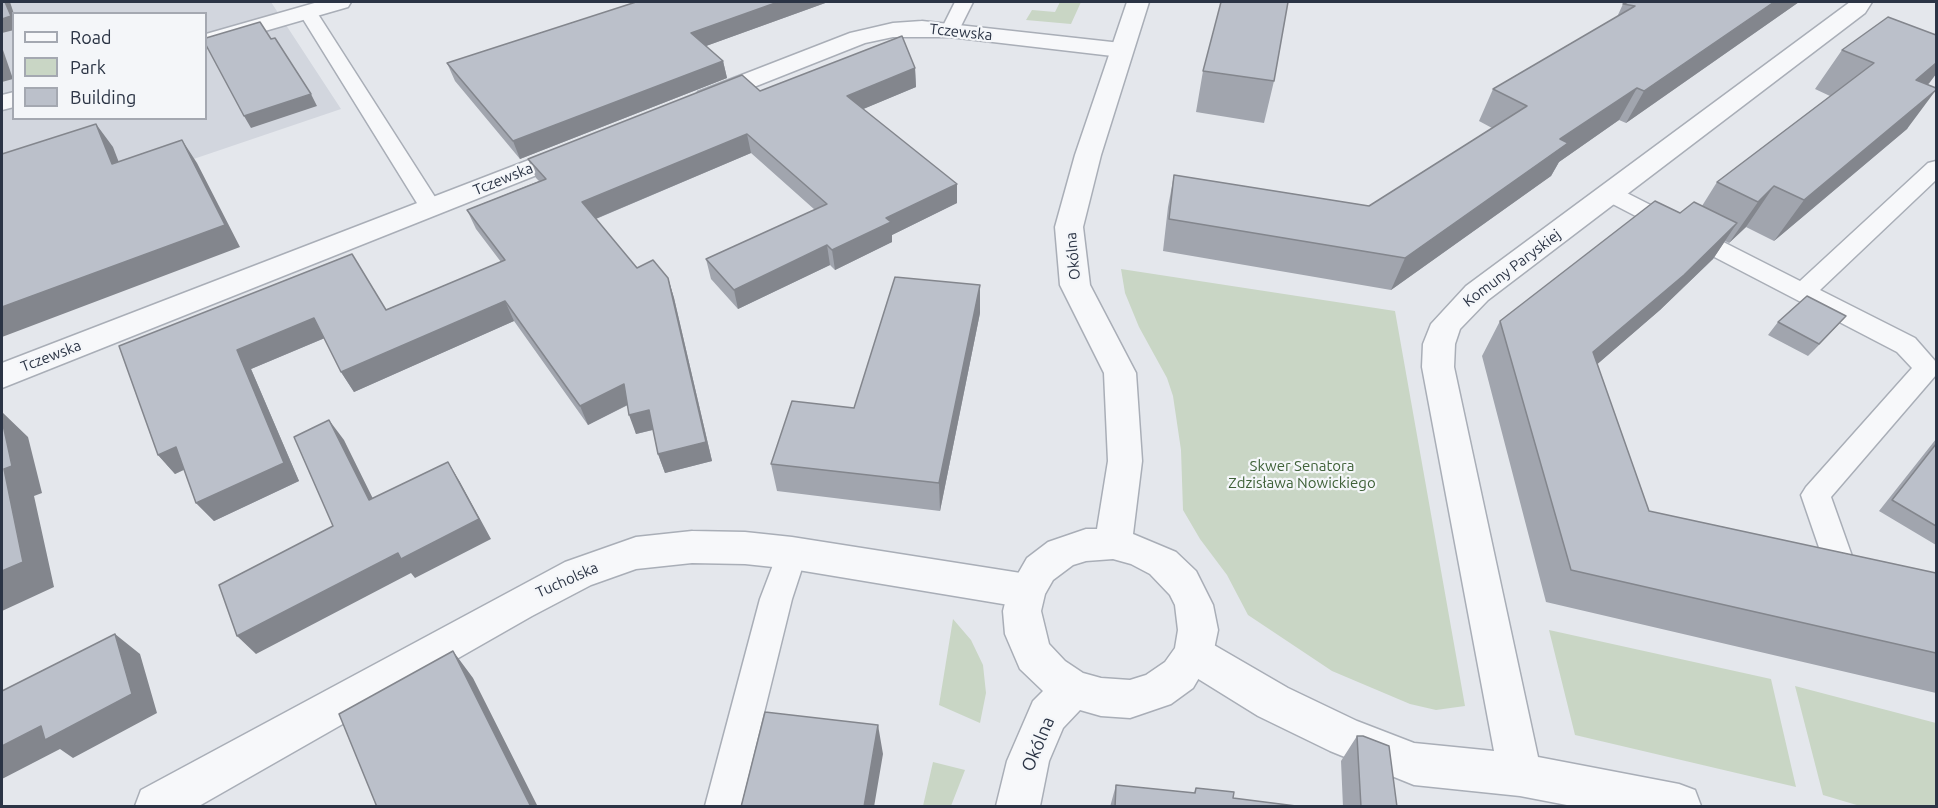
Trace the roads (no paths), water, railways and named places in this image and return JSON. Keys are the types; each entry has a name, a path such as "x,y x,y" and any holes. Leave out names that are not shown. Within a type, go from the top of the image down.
{"street":[{"path":"207,41 340,2"},
{"name":"Okólna","path":"1113,544 1125,461 1120,373 1075,285 1069,227 1088,155 1137,2"},
{"name":"Komuny Paryskiej","path":"1520,776 1438,367 1439,344 1446,324 1460,308 1857,8 1861,2"},
{"name":"Tczewska","path":"683,107 872,34 913,28 950,30 1121,50"},
{"name":"Tczewska","path":"2,376 596,142"},
{"path":"1113,544 1140,551 1163,563 1183,583 1194,605 1198,630 1193,654 1179,675 1157,691 1130,699 1101,698 1072,689 1051,674 1034,656 1024,634 1022,611 1027,591 1040,569 1061,553 1086,545 1113,544"},
{"name":"Tucholska","path":"157,807 578,573 636,553 692,547 745,548 792,553 1027,591"},
{"path":"1193,654 1273,702 1345,737 1414,764 1520,776 1680,807"},
{"name":"Okólna","path":"1018,807 1028,761 1048,714 1072,689"}],"lane":[{"path":"950,30 964,2"},
{"path":"307,11 431,208"},
{"path":"1803,292 1936,168"},
{"path":"1611,194 1906,345 1927,368 1816,495 1849,561 1803,552"},
{"path":"723,807 776,599 792,553"}],"park label":[{"name":"Skwer Senatora Zdzisława Nowickiego","path":"1302,474"}]}
